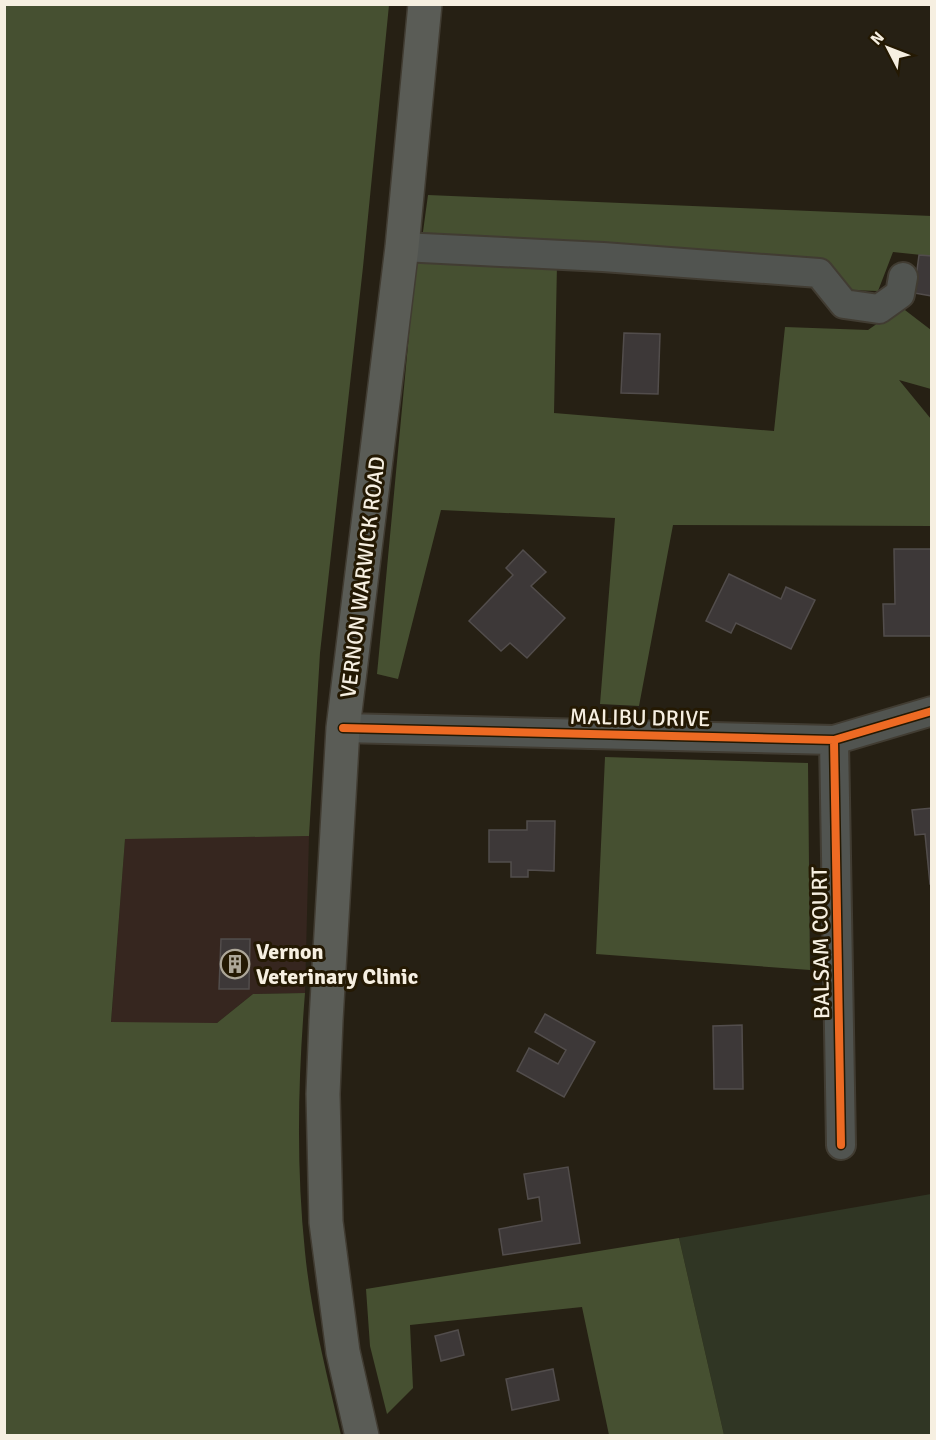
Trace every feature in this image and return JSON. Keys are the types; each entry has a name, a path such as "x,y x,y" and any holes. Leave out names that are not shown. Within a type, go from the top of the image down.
{"main road":[{"name":"VERNON WARWICK ROAD","path":"362,1436 343,1352 326,1222 323,1094 331,912 343,729 402,247 425,4"}],"street":[{"path":"402,247 603,257 819,273 844,304 879,309 900,294 903,277"},
{"name":"MALIBU DRIVE","path":"343,729 834,740 932,711"},
{"name":"BALSAM COURT","path":"834,740 841,1145"}],"shaded area":[{"path":"309,836 305,993 253,994 217,1023 111,1023 125,838"}],"green space":[{"path":"5,4 389,5 363,267 320,653 309,836 125,839 111,1022 217,1023 253,994 305,993 299,1123 302,1220 315,1321 341,1435 5,1435"},
{"path":"428,195 932,216 931,256 893,252 878,291 848,290 823,258 422,239"},
{"path":"416,260 557,264 554,413 774,431 785,327 868,330 901,307 931,330 931,389 899,380 931,419 931,526 673,525 639,706 600,704 615,518 441,510 398,679 377,674"},
{"path":"605,757 808,763 810,970 596,954"},
{"path":"931,1194 931,1435 724,1435 679,1238"},
{"path":"679,1238 724,1435 609,1435 582,1307 410,1325 413,1388 387,1414 370,1346 366,1289"}],"building":[{"path":"919,255 932,256 932,296 914,293"},
{"path":"624,333 660,334 658,394 621,393"},
{"path":"894,549 932,549 932,636 884,636 883,604 895,604"},
{"path":"523,550 546,572 531,586 565,618 527,658 510,643 501,651 469,621 513,575 506,568"},
{"path":"729,574 781,599 786,587 815,600 791,649 736,623 731,633 706,621"},
{"path":"932,808 932,884 930,884 925,834 915,835 912,810"},
{"path":"527,821 555,821 554,871 528,870 528,877 511,877 511,862 489,862 489,830 527,830"},
{"name":"Vernon Veterinary Clinic","path":"221,939 250,939 249,989 219,989"},
{"path":"545,1014 595,1042 564,1097 517,1071 529,1048 558,1064 566,1050 535,1032"},
{"path":"742,1025 743,1089 714,1089 713,1026"},
{"path":"568,1167 580,1243 503,1255 499,1229 542,1221 539,1197 528,1199 524,1174"},
{"path":"458,1330 464,1355 441,1361 435,1336"},
{"path":"553,1369 559,1400 512,1410 506,1379"}],"cycle path":[{"path":"343,728 834,740 932,711"},
{"path":"834,740 841,1145"}],"place":[{"name":"Vernon Veterinary Clinic","path":"235,964"}]}
